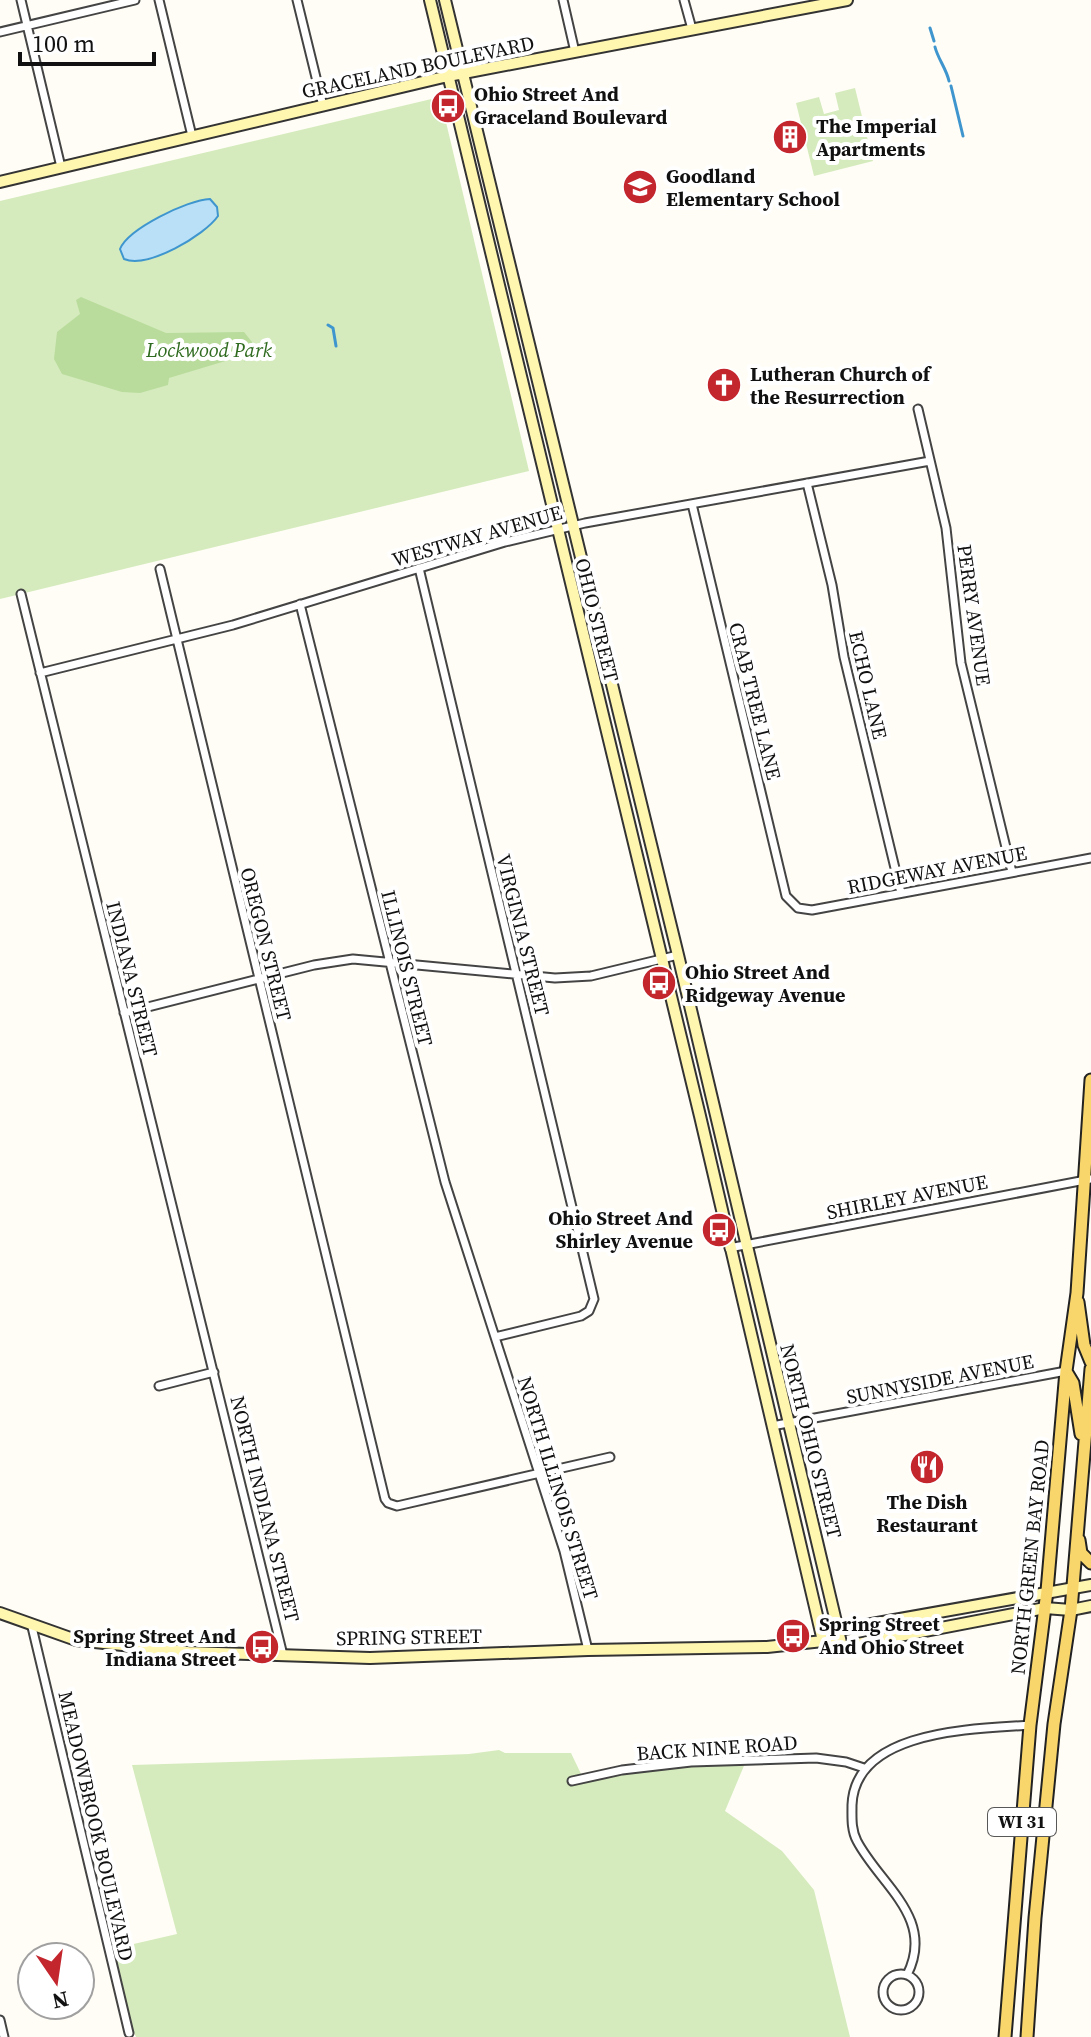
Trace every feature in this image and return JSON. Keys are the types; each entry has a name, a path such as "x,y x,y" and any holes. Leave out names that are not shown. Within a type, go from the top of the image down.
{"main road":[{"name":"NORTH GREEN BAY ROAD","path":"1005,2037 1030,1725 1047,1591 1066,1371 1077,1293 1087,1180 1091,1080"},
{"path":"1077,1293 1084,1345 1091,1362"},
{"name":"NORTH GREEN BAY ROAD","path":"1027,2037 1054,1724 1071,1610 1091,1369"},
{"path":"1066,1371 1073,1383 1083,1442"},
{"path":"1077,1532 1081,1553 1091,1563"}],"street":[{"path":"21,0 61,167"},
{"path":"0,32 135,0"},
{"path":"159,0 192,136"},
{"path":"297,0 323,106"},
{"name":"OHIO STREET","path":"430,0 729,1248"},
{"name":"OHIO STREET","path":"445,0 678,955 745,1244"},
{"path":"563,0 575,52"},
{"path":"684,0 692,29"},
{"name":"GRACELAND BOULEVARD","path":"0,182 448,76 813,3 847,0"},
{"path":"486,237 501,234"},
{"name":"PERRY AVENUE","path":"918,409 946,528 961,663 1012,872"},
{"name":"WESTWAY AVENUE","path":"40,673 300,604 505,542 572,526 930,461"},
{"name":"ECHO LANE","path":"807,483 832,585 844,657 901,893"},
{"name":"CRAB TREE LANE","path":"692,504 786,896 791,903"},
{"name":"VIRGINIA STREET","path":"419,568 594,1299 590,1310 581,1316 495,1337"},
{"name":"OREGON STREET","path":"160,569 384,1495 388,1503 397,1506 539,1472"},
{"name":"INDIANA STREET","path":"21,594 214,1372"},
{"name":"ILLINOIS STREET","path":"300,604 445,1182 495,1337"},
{"path":"595,687 611,683"},
{"path":"626,815 642,812"},
{"name":"RIDGEWAY AVENUE","path":"791,903 798,908 812,910 1091,858"},
{"path":"124,1013 333,961 364,959 573,978 678,955"},
{"path":"683,1049 699,1046"},
{"path":"705,1141 720,1138"},
{"name":"SHIRLEY AVENUE","path":"729,1248 1087,1180"},
{"name":"NORTH OHIO STREET","path":"745,1244 842,1647"},
{"name":"NORTH OHIO STREET","path":"729,1248 823,1641"},
{"name":"NORTH ILLINOIS STREET","path":"495,1337 564,1551 588,1650"},
{"name":"SUNNYSIDE AVENUE","path":"772,1426 1066,1371"},
{"path":"159,1386 214,1372"},
{"name":"NORTH INDIANA STREET","path":"214,1372 283,1655"},
{"path":"539,1472 610,1457"},
{"path":"798,1533 813,1527"},
{"path":"809,1583 826,1579"},
{"path":"823,1641 838,1630 1091,1585"},
{"name":"SPRING STREET","path":"0,1613 32,1627 102,1645 188,1652 385,1658 767,1647 823,1641 842,1647 1045,1608 1071,1610 1091,1606"},
{"name":"MEADOWBROOK BOULEVARD","path":"32,1627 129,2033"},
{"path":"907,1975 915,1936 910,1920 904,1906 856,1840 852,1824 852,1795 864,1768 895,1748 926,1736 1030,1725"},
{"name":"BACK NINE ROAD","path":"572,1781 622,1770 691,1762 816,1758 864,1768"},
{"path":"895,1975 907,1975 916,1982 918,1998 906,2009 894,2008 885,2000 883,1988 895,1975"},
{"path":"0,2021 4,2037"}],"green space":[{"path":"855,88 873,161 814,176 796,103 819,97 824,114 839,110 835,93"},
{"name":"Lockwood Park","path":"440,97 529,471 0,599 0,201"},
{"path":"81,297 166,333 244,332 252,342 252,355 244,362 245,357 242,356 169,378 168,385 140,393 122,392 62,374 54,359 57,332 80,314 76,300"},
{"path":"499,1750 505,1753 571,1753 583,1778 622,1770 746,1761 725,1811 782,1851 814,1890 850,2037 136,2037 129,2021 112,1949 177,1934 132,1765 469,1754"}],"water":[{"path":"210,199 217,207 218,216 189,241 147,259 124,259 120,249 134,233 187,204"}],"waterway":[{"path":"930,28 934,41"},
{"path":"935,47 949,81"},
{"path":"951,86 963,136"},
{"path":"328,325 333,328 336,346"}],"place":[{"name":"Ohio Street And Graceland Boulevard","path":"448,106"},
{"name":"The Imperial Apartments","path":"790,137"},
{"name":"Goodland Elementary School","path":"640,187"},
{"name":"Lutheran Church of the Resurrection","path":"724,385"},
{"name":"Ohio Street And Ridgeway Avenue","path":"659,983"},
{"name":"Ohio Street And Shirley Avenue","path":"719,1230"},
{"name":"The Dish Restaurant","path":"927,1467"},
{"name":"Spring Street And Ohio Street","path":"793,1636"},
{"name":"Spring Street And Indiana Street","path":"262,1647"}]}
